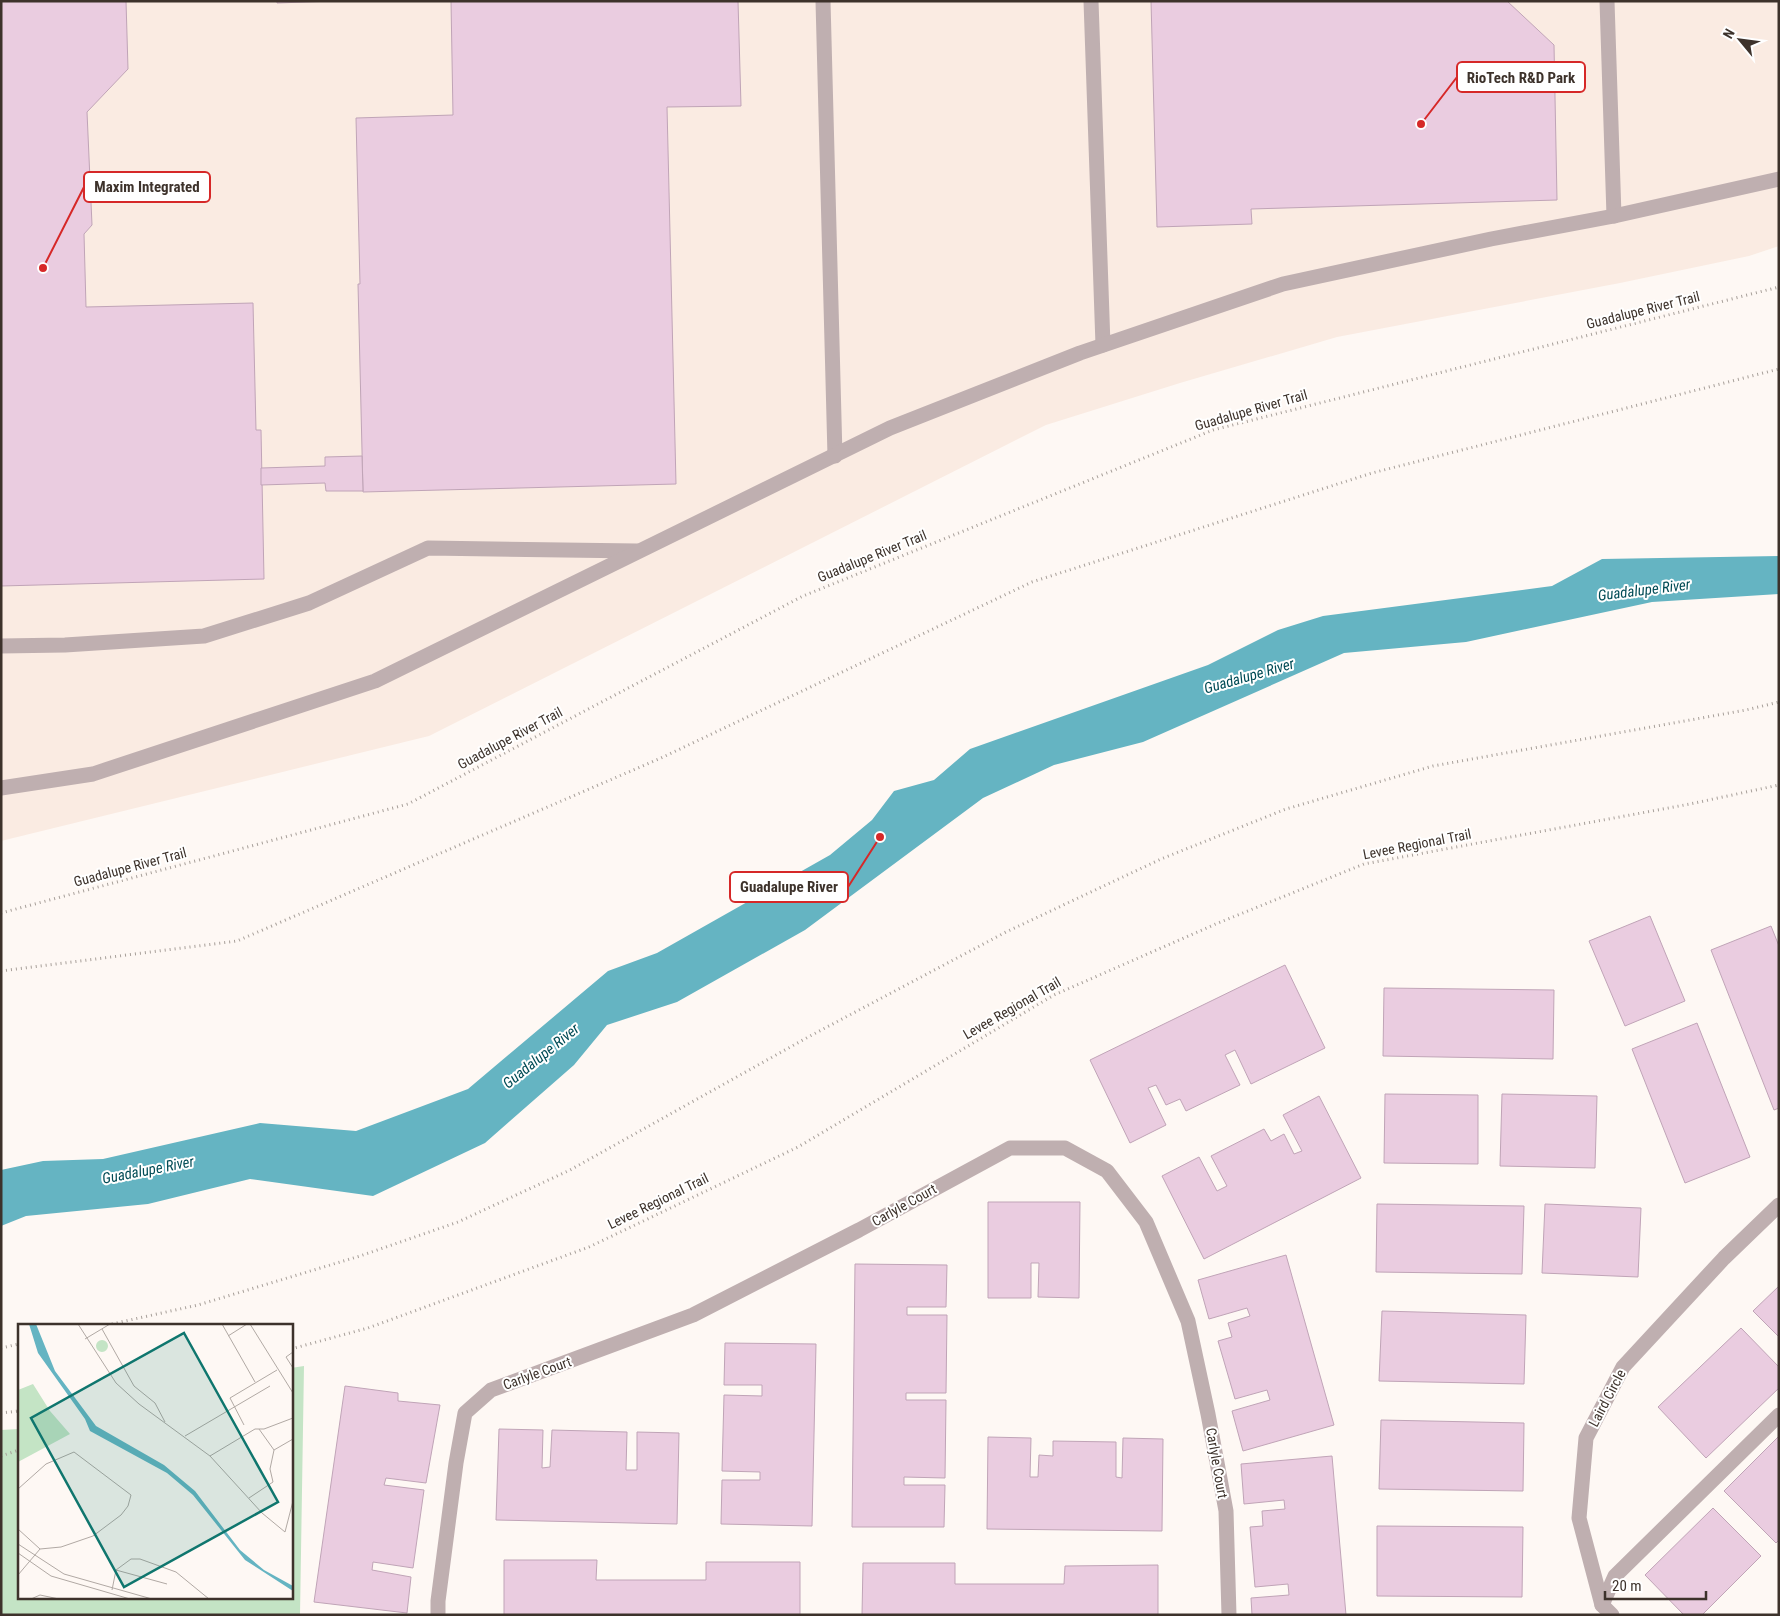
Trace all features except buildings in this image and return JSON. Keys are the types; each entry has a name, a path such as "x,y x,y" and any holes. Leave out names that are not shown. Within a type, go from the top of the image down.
{"street":[{"path":"823,1 835,456"},
{"path":"1091,1 1103,345"},
{"path":"1607,1 1614,216"},
{"path":"1,788 94,774 375,681 890,428 1103,345 1283,284 1491,239 1614,216 1779,179"},
{"path":"1,646 65,645 204,636 309,604 428,548 640,551"},
{"name":"Carlyle Court","path":"438,1615 438,1601 456,1463 465,1413 491,1390 693,1315 859,1230 1010,1148 1065,1148 1107,1171 1146,1222 1188,1321 1208,1414 1226,1511 1229,1615"},
{"name":"Laird Circle","path":"1606,1610 1579,1518 1586,1438 1623,1367 1724,1258 1779,1205"},
{"path":"1606,1610 1615,1576 1779,1415"}],"path":[{"name":"Guadalupe River Trail","path":"1,913 408,804 803,596 1213,430 1779,287"},
{"path":"1,971 237,941 661,758 1032,582 1372,473 1779,369"},
{"path":"112,1324 198,1305 360,1256 458,1222 570,1170 810,1036 1006,932 1161,859 1286,809 1433,766 1746,710 1779,702"},
{"name":"Levee Regional Trail","path":"292,1349 368,1328 589,1247 798,1147 1054,995 1218,923 1364,864 1680,806 1779,785"},
{"path":"1,1348 18,1344"},
{"path":"1,1413 18,1411"},
{"path":"1,1456 18,1450"}],"shaded area":[{"path":"1,1 1779,1 1779,246 1749,256 1620,283 1337,337 1046,425 429,736 1,841"}],"green space":[{"path":"304,1366 300,1615 1,1615 1,1430 18,1429 18,1598 292,1598 292,1368"}],"water":[{"path":"1779,556 1779,594 1652,602 1466,642 1344,653 1143,742 1054,765 983,798 805,930 677,1002 607,1025 574,1065 485,1143 373,1196 250,1179 148,1204 26,1216 1,1226 1,1170 43,1161 103,1159 260,1123 356,1131 468,1089 608,971 657,953 830,855 872,820 894,791 934,780 970,749 1208,665 1278,630 1323,616 1552,586 1602,559"}],"place":[{"name":"RioTech R&D Park","path":"1421,124"},
{"name":"Maxim Integrated","path":"43,268"},
{"name":"Guadalupe River","path":"880,837"}]}
